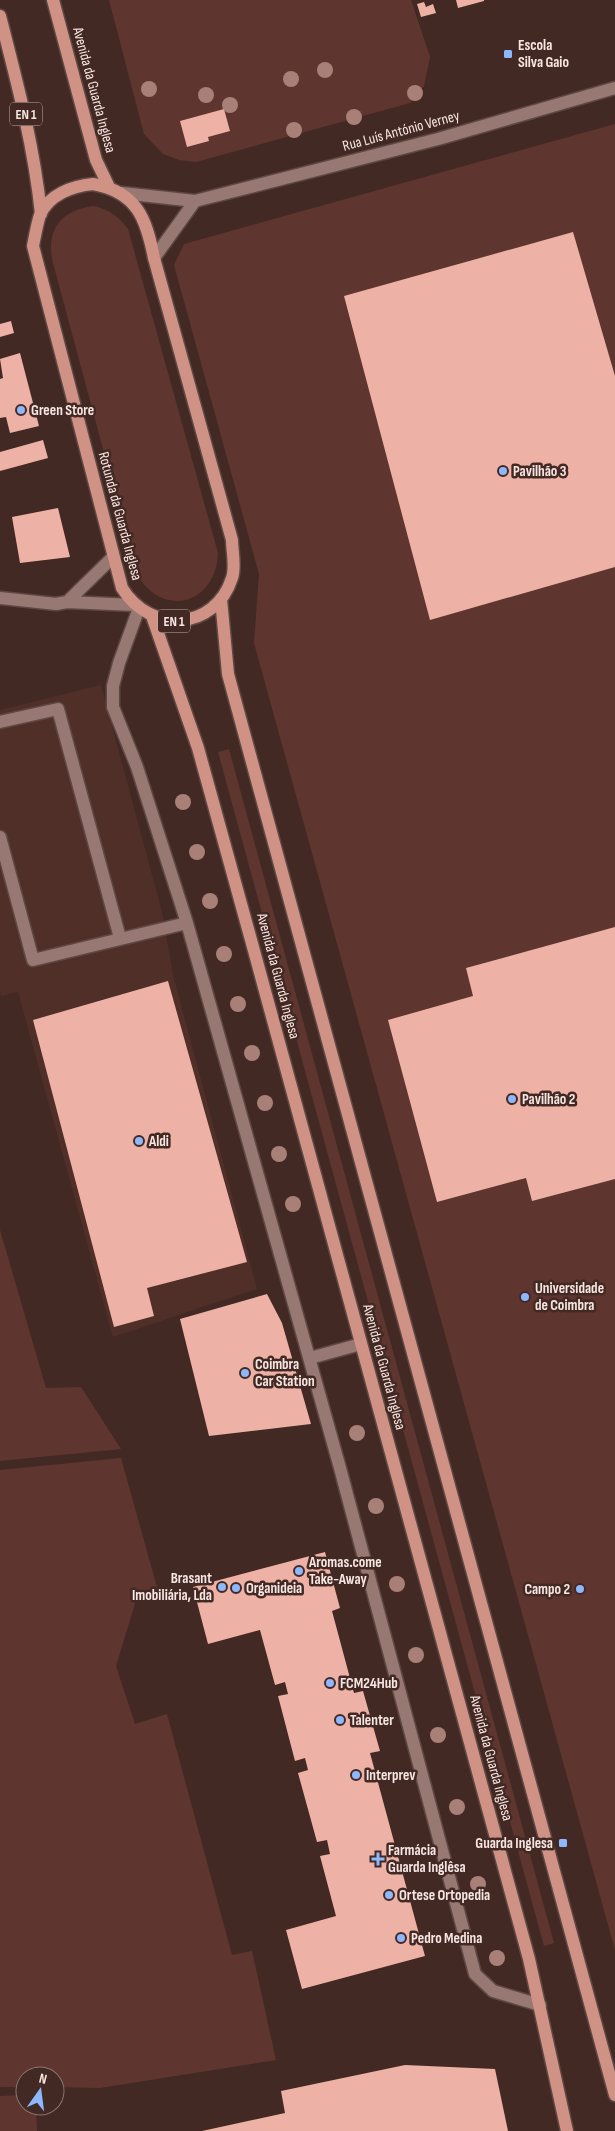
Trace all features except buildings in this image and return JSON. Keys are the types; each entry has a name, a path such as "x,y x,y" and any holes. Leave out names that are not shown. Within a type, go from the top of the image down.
{"main road":[{"name":"Avenida da Guarda Inglesa","path":"53,0 96,160 109,187"},
{"name":"EN 1","path":"0,16 26,114 37,174 41,214"},
{"name":"Rotunda da Guarda Inglesa","path":"93,184 109,187 122,193 138,208 149,232 154,258 232,540 233,576 222,599 198,617 177,621 152,616 137,607 122,588 33,246 41,214 52,200 66,190 77,186 93,184"},
{"name":"Avenida da Guarda Inglesa","path":"222,599 228,674 615,2095"},
{"name":"Avenida da Guarda Inglesa","path":"152,616 198,748 527,1950 567,2131"}],"street":[{"name":"Rua Luís António Verney","path":"195,201 438,139 615,88"},
{"path":"122,193 195,201 154,258"},
{"path":"67,602 113,557"},
{"path":"0,598 56,604 67,602 137,607 113,686 113,707 137,767 187,923 310,1358 475,1974 493,1991 540,2005"},
{"path":"0,722 58,708 120,938"},
{"path":"0,837 32,960 187,923"},
{"path":"310,1358 361,1344"}],"shaded area":[{"path":"109,0 411,0 430,57 424,86 410,103 196,162 179,160 163,154 144,134"},
{"name":"Universidade de Coimbra","path":"615,124 615,1950 254,643 259,574 174,265 184,244"},
{"path":"94,206 105,209 113,214 128,229 218,553 215,570 208,584 199,594 187,600 174,601 161,597 148,589 137,575 53,263 51,241 58,224 64,217 73,212"},
{"path":"101,685 162,912 173,975 257,1289 113,1337 18,992 1,996 0,991 0,710"},
{"path":"229,749 554,1943 544,1946 218,752"},
{"path":"0,1230 46,1388 81,1387 121,1449 0,1461"},
{"path":"121,1458 158,1591 137,1597 116,1666 135,1724 167,1714 232,1955 252,1951 276,2060 100,2088 65,2087 65,2066 15,2066 15,2087 0,2087 0,1470"},
{"path":"15,2095 15,2116 36,2116 37,2131 0,2131 0,2096"}],"place":[{"name":"Escola Silva Gaio","path":"508,54"},
{"name":"Green Store","path":"21,410"},
{"name":"Pavilhão 3","path":"503,471"},
{"name":"Pavilhão 2","path":"512,1099"},
{"name":"Aldi","path":"139,1141"},
{"name":"Universidade de Coimbra","path":"525,1297"},
{"name":"Coimbra Car Station","path":"245,1373"},
{"name":"Aromas.come Take-Away","path":"299,1571"},
{"name":"Brasant Imobiliária, Lda","path":"222,1587"},
{"name":"Organideia","path":"236,1588"},
{"name":"Campo 2","path":"580,1589"},
{"name":"FCM24Hub","path":"330,1683"},
{"name":"Talenter","path":"340,1720"},
{"name":"Interprev","path":"356,1775"},
{"name":"Guarda Inglesa","path":"563,1843"},
{"name":"Farmácia Guarda Inglêsa","path":"378,1859"},
{"name":"Ortese Ortopedia","path":"389,1895"},
{"name":"Pedro Medina","path":"401,1938"}]}
